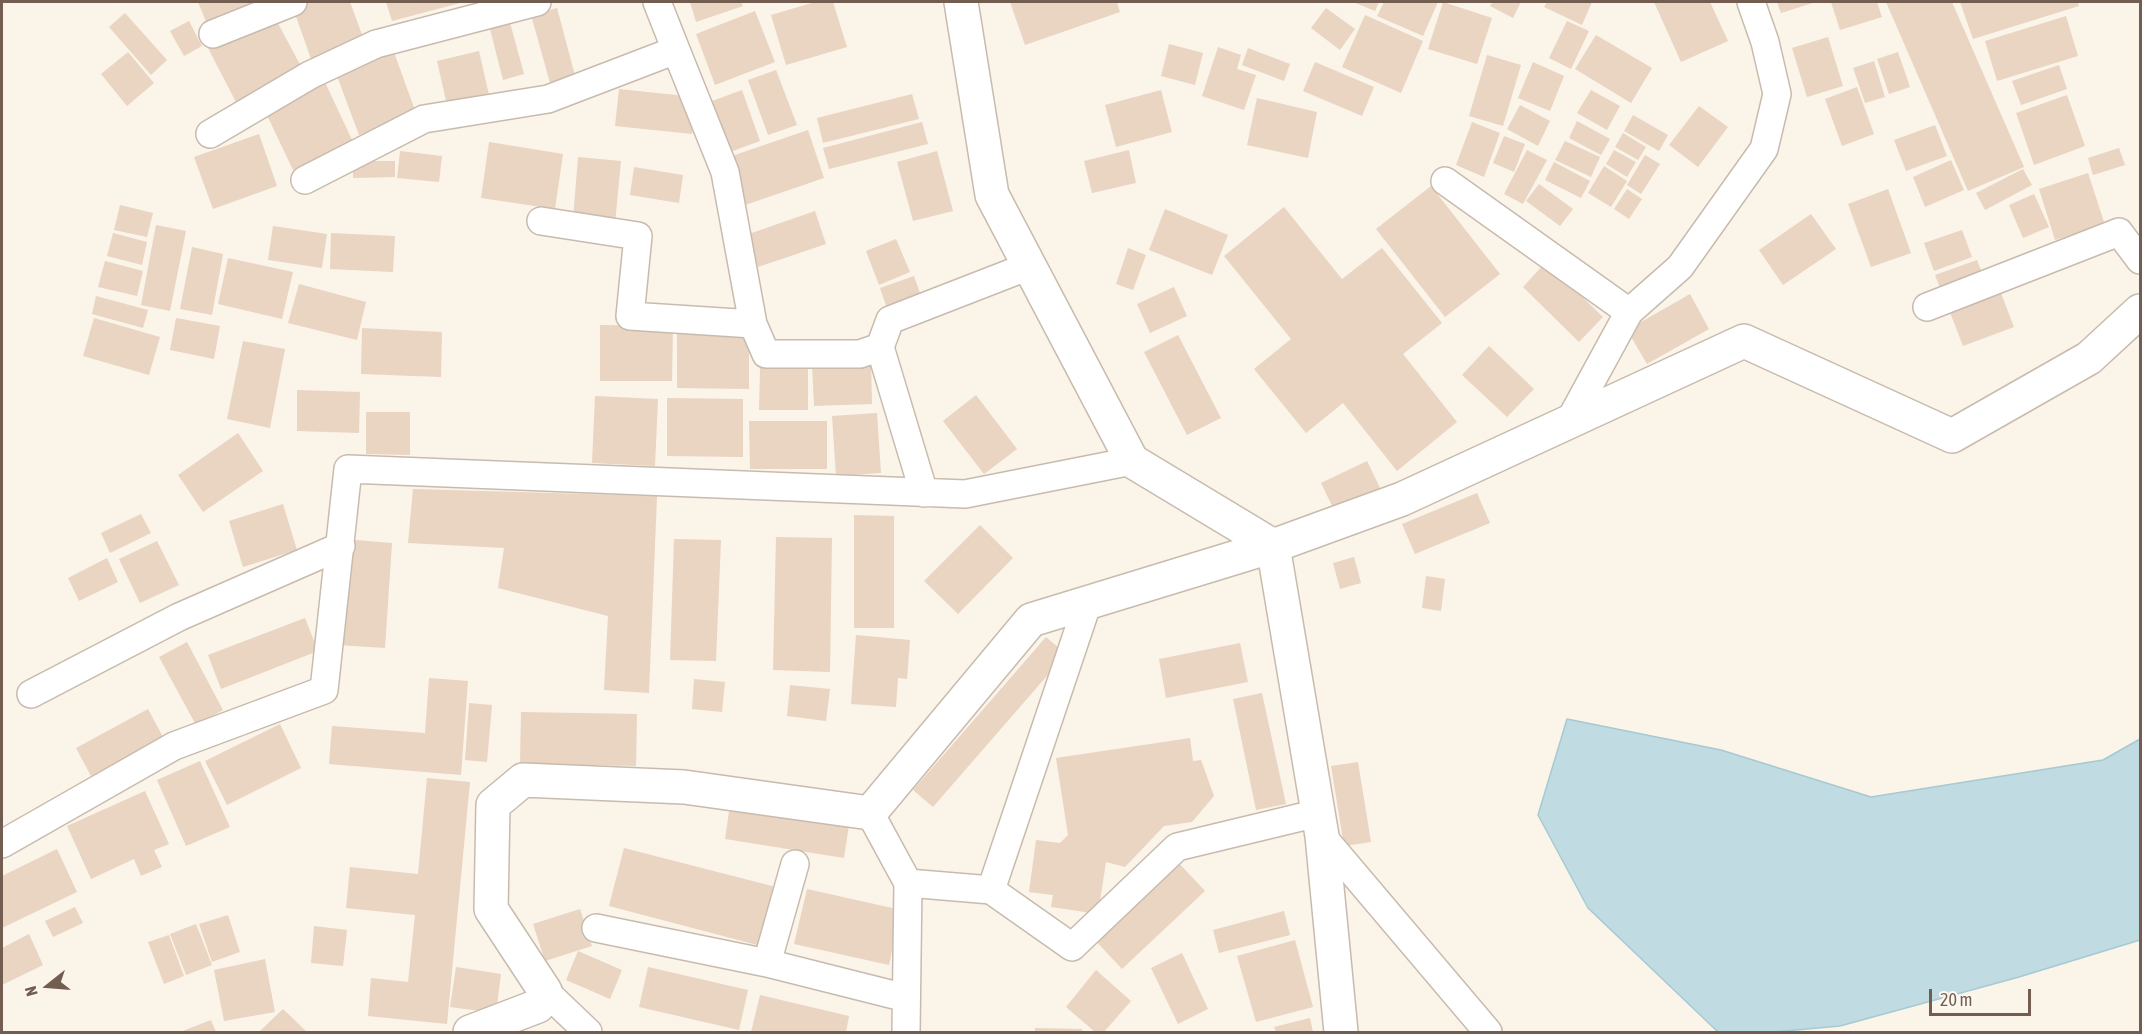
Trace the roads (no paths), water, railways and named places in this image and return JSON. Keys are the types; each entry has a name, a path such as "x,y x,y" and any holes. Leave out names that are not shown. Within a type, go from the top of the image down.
{"street":[{"path":"213,34 293,2"},
{"path":"210,134 310,75 376,44 537,2"},
{"path":"657,2 725,172 753,324 766,354 860,354 880,347"},
{"path":"961,2 992,195 1132,461 1273,546 1320,824 1341,1032"},
{"path":"1569,422 1629,312 1680,267 1764,149 1777,94 1765,42 1751,2"},
{"path":"305,180 424,119 548,99 676,50"},
{"path":"1445,181 1629,312"},
{"path":"541,221 638,236 630,316 753,324"},
{"path":"1927,307 2119,232 2140,260"},
{"path":"924,493 880,347 890,320 1029,266"},
{"path":"870,813 1030,620 1273,546 1402,499 1744,341 1952,436 2089,358 2140,311"},
{"path":"2,844 174,746 324,690 348,469 965,494 1132,461"},
{"path":"31,694 179,616 341,546"},
{"path":"991,890 1088,602"},
{"path":"588,1032 545,992 491,909 493,805 523,780 684,787 870,813"},
{"path":"870,813 908,883 906,1032"},
{"path":"908,883 991,890 1072,947 1177,847 1320,824"},
{"path":"1320,824 1488,1032"},
{"path":"767,963 795,864"},
{"path":"596,928 767,963 906,998"},
{"path":"470,1032 538,1006 545,992"}],"water":[{"path":"1567,719 1721,750 1871,797 2103,760 2140,739 2140,940 2019,977 1840,1026 1774,1032 1718,1032 1588,908 1538,815"}]}
